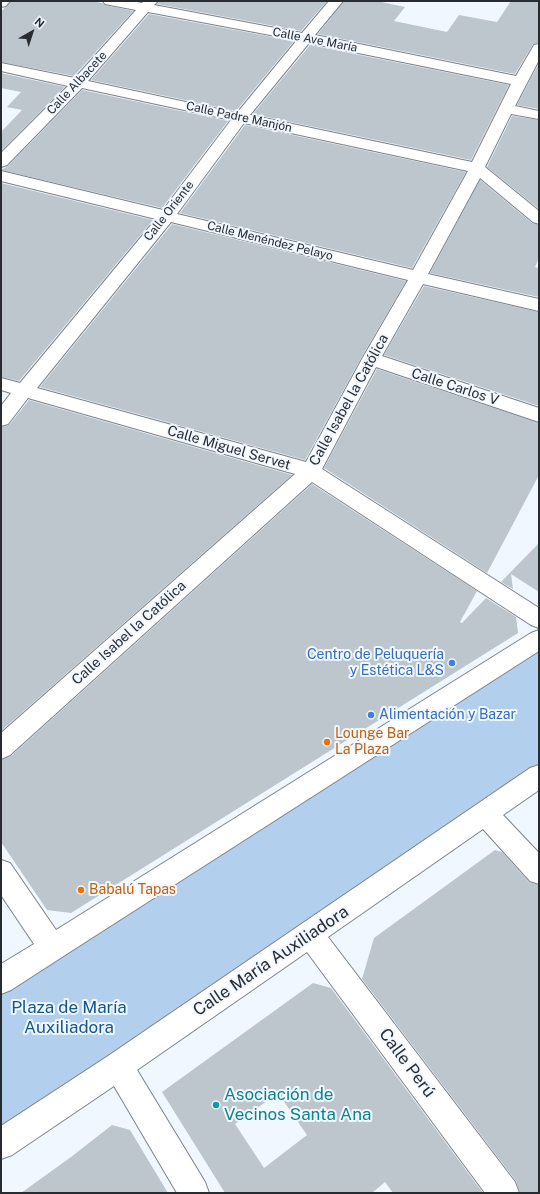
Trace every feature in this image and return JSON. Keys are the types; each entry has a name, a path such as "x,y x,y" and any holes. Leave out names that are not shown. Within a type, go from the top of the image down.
{"street":[{"name":"Calle Ave María","path":"110,1 148,4 520,81"},
{"name":"Calle Oriente","path":"1,419 167,216 240,118 336,1"},
{"name":"Calle Albacete","path":"1,162 79,83 148,4"},
{"name":"Calle Isabel la Católica","path":"1,748 310,471 371,359 418,278 477,168 520,81 539,48"},
{"name":"Calle Padre Manjón","path":"1,67 477,168"},
{"path":"506,108 539,115"},
{"path":"477,168 539,219"},
{"name":"Calle Menéndez Pelayo","path":"1,176 418,278 539,305"},
{"name":"Calle Carlos V","path":"371,359 539,415"},
{"name":"Calle Miguel Servet","path":"1,384 310,471 539,619"},
{"path":"1,980 539,639"},
{"name":"Calle María Auxiliadora","path":"1,1144 118,1066 486,814 539,776"},
{"path":"486,814 539,872"},
{"path":"1,872 52,948"},
{"name":"Calle Perú","path":"310,934 504,1193"},
{"path":"118,1066 194,1193"}],"green space":[{"name":"Plaza de María Auxiliadora","path":"539,639 539,776 1,1144 1,980"}],"building":[{"path":"11,1 92,1 133,11 74,76 1,62 1,12"},
{"path":"160,1 327,1 301,31 157,4"},
{"path":"344,1 377,1 405,7 394,21 447,32 459,15 497,22 511,1 539,1 539,43 533,44 515,74 318,34"},
{"path":"149,14 294,41 236,111 91,80"},
{"path":"310,45 509,85 471,160 253,114"},
{"path":"539,63 539,109 517,105"},
{"path":"1,73 65,87 1,151 1,132 22,110 7,107 21,92 1,88"},
{"path":"82,90 228,121 162,208 1,170 8,166"},
{"path":"512,116 539,120 539,209 487,167"},
{"path":"245,125 466,172 412,268 180,213"},
{"path":"480,180 532,223 539,225 539,258 535,267 539,268 539,297 430,273"},
{"path":"1,183 153,220 19,381 1,377"},
{"path":"172,224 406,281 361,358 305,460 40,387"},
{"path":"424,286 539,312 539,406 384,355"},
{"path":"377,369 539,423 539,475 487,573 324,468"},
{"path":"29,400 292,475 1,731 1,427 9,425"},
{"path":"312,484 477,591 460,622 462,623 486,598 516,617 518,633 71,913 47,910 1,842 1,760 11,756"},
{"path":"539,543 539,592 511,574 513,589 501,582"},
{"path":"495,850 502,852 529,882 539,885 539,1193 520,1193 516,1181 362,979 374,938"},
{"path":"313,983 331,988 483,1193 393,1193 385,1182 372,1193 225,1193 162,1092","holes":["278,1093 307,1135 264,1168 235,1124"]},
{"path":"112,1125 130,1130 168,1193 21,1193 71,1157"}],"place":[{"name":"Centro de Peluquería y Estética L&S","path":"452,663"},
{"name":"Alimentación y Bazar","path":"371,715"},
{"name":"Lounge Bar La Plaza","path":"327,742"},
{"name":"Babalú Tapas","path":"81,890"},
{"name":"Asociación de Vecinos Santa Ana","path":"216,1105"}]}
